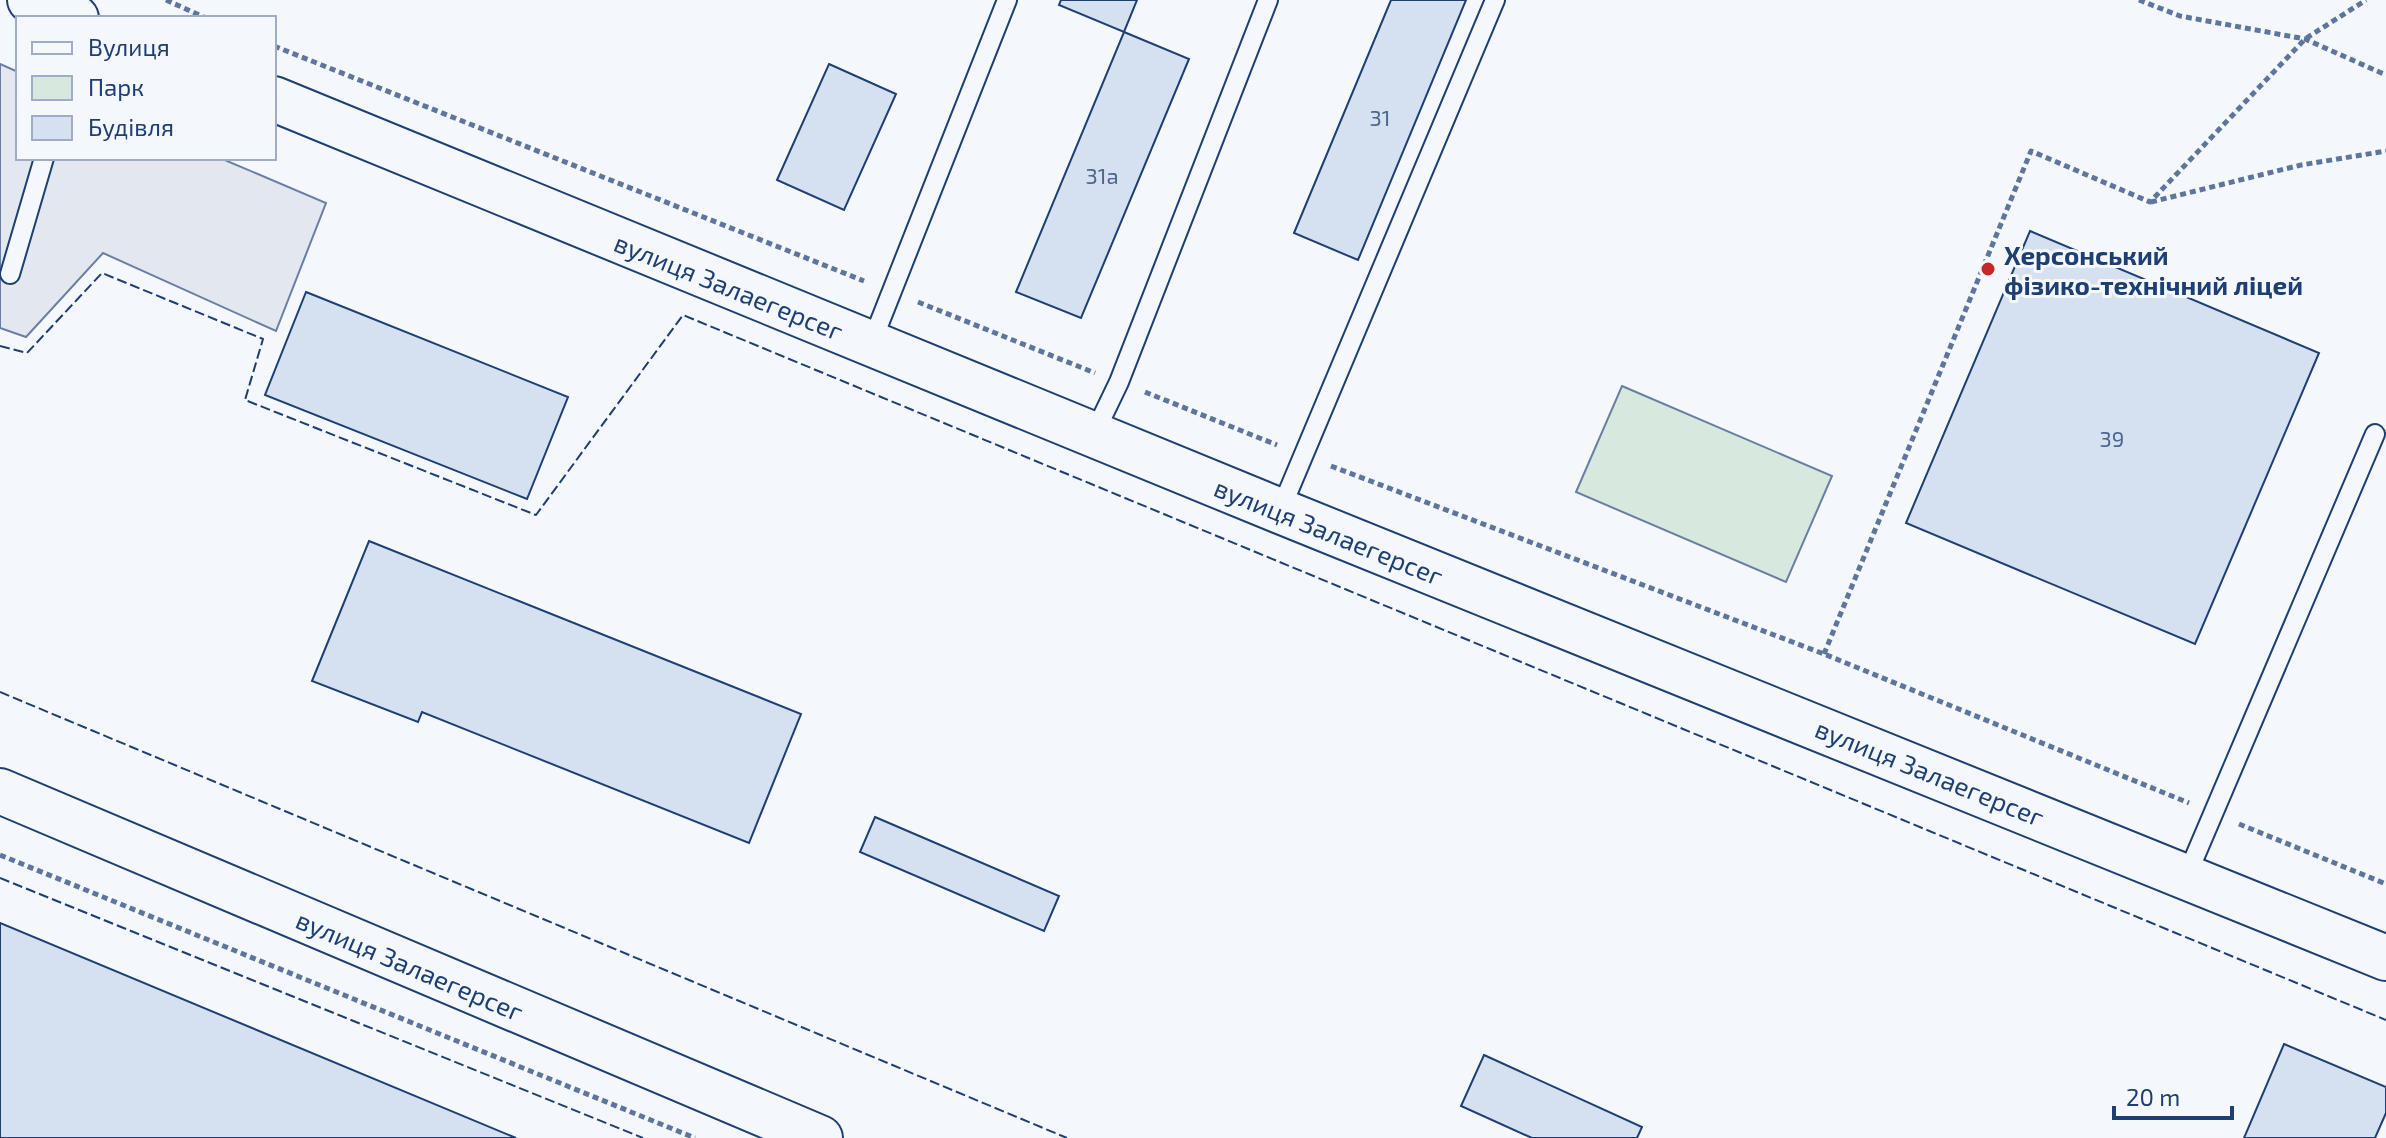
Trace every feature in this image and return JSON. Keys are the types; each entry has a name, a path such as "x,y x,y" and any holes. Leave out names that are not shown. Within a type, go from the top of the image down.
{"main road":[{"path":"30,0 71,16"},
{"name":"вулиця Залаегерсег","path":"276,100 1280,511 2386,958"},
{"name":"вулиця Залаегерсег","path":"0,791 820,1138"}],"lane":[{"path":"871,344 1007,0"},
{"path":"1094,434 1119,382 1268,0"},
{"path":"1280,511 1495,0"},
{"path":"10,274 43,160"},
{"path":"2187,875 2375,434"}],"path":[{"path":"166,0 202,16"},
{"path":"2139,0 2180,16 2305,39 2386,75"},
{"path":"2150,202 2305,39 2366,0"},
{"path":"1824,654 2031,151 2150,202 2301,165 2386,151"},
{"path":"0,855 695,1138"}],"green space":[{"path":"1622,386 1832,476 1786,582 1576,492"}],"shaded area":[{"path":"0,64 16,71 16,160 225,160 326,203 276,331 103,253 26,337 0,328"}],"building":[{"path":"1061,0 1137,0 1124,32 1059,5"},
{"path":"1391,0 1466,0 1358,260 1294,233"},
{"path":"1124,32 1189,59 1081,318 1016,292"},
{"path":"829,64 896,94 844,210 777,180"},
{"path":"2030,231 2319,353 2195,644 1906,523"},
{"path":"306,292 568,397 527,499 265,395"},
{"path":"369,541 801,714 749,843 422,712 418,722 312,681"},
{"path":"875,817 1059,896 1044,931 860,852"},
{"path":"0,923 516,1138 0,1138"},
{"path":"2284,1044 2386,1087 2386,1113 2375,1138 2244,1138"},
{"path":"1484,1055 1642,1127 1637,1138 1532,1138 1461,1106"}],"fence":[{"path":"0,346 27,353 102,273 263,339 245,400 536,515 683,315 2386,1020"},
{"path":"0,692 1067,1138"},
{"path":"0,878 643,1138"}],"place":[{"name":"Херсонський фізико-технічний ліцей","path":"1988,269"}]}
